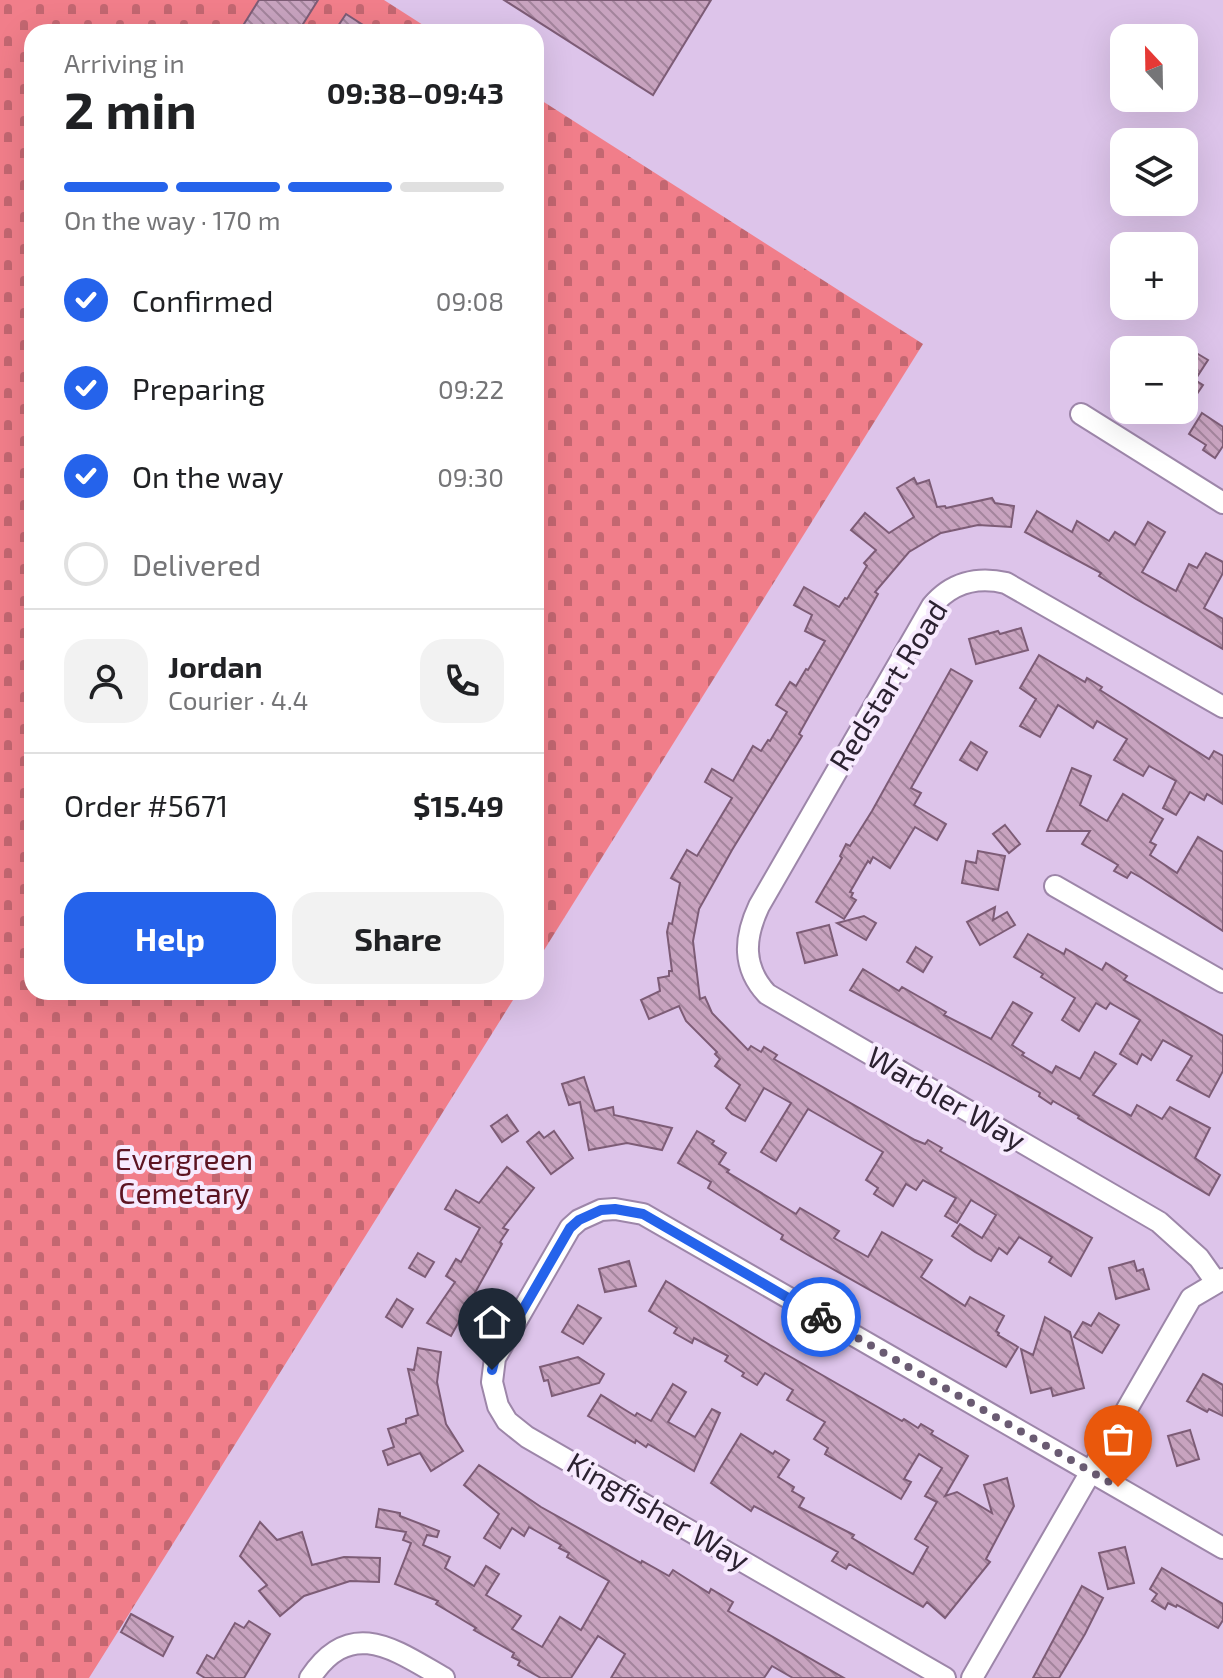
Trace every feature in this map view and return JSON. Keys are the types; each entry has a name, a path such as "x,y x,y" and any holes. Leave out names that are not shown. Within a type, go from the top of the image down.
{"street":[{"path":"1081,414 1223,503"},
{"name":"Redstart Road","path":"771,883 932,606 952,588 973,580 1006,583 1223,707"},
{"name":"Warbler Way","path":"771,883 747,937 752,974 767,994 1159,1222 1220,1280"},
{"path":"1055,886 1223,982"},
{"name":"Kingfisher Way","path":"945,1678 515,1429 498,1406 492,1382 495,1358 564,1237 579,1220 601,1210 643,1214 1223,1548"},
{"path":"972,1678 1191,1298 1220,1280"},
{"path":"310,1678 328,1656 340,1649 365,1643 384,1645 444,1678"}],"green space":[{"name":"Evergreen Cemetary","path":"0,0 384,0 422,24 24,24 24,1000 513,1000 89,1678 0,1678"},
{"path":"544,102 923,344 544,950"}],"building":[{"path":"259,0 318,0 303,24 244,24"},
{"path":"504,0 711,0 653,95"},
{"path":"346,14 362,24 339,24"},
{"path":"1198,354 1208,360 1198,375"},
{"path":"1202,413 1223,427 1223,446 1215,458 1203,450 1206,445 1189,434"},
{"path":"914,478 917,484 929,480 937,507 946,508 992,498 995,503 1014,506 1011,527 978,525 941,533 909,552 875,592 878,594 799,734 802,736 699,909 693,941 700,999 705,997 712,1013 748,1050 751,1046 761,1052 764,1047 777,1055 774,1059 915,1140 925,1144 928,1140 942,1148 940,1151 1092,1238 1071,1276 1049,1262 1052,1257 1019,1237 1007,1254 999,1248 991,1261 975,1252 952,1236 960,1224 982,1238 996,1215 971,1200 957,1223 945,1216 956,1198 923,1180 916,1190 906,1184 893,1206 874,1194 878,1188 866,1180 883,1152 808,1109 776,1161 761,1152 791,1103 764,1088 745,1121 732,1114 726,1108 740,1085 715,1066 720,1059 715,1054 717,1052 686,1021 679,1006 649,1019 641,1000 660,991 658,978 669,976 669,971 672,971 667,932 669,923 672,924 680,883 671,878 687,850 697,856 732,798 705,782 712,769 733,781 753,746 761,751 770,741 787,712 776,705 790,682 796,686 825,641 805,631 812,615 794,605 804,587 839,607 847,599 867,566 864,563 876,550 851,530 865,513 889,533 914,517 897,488"},
{"path":"1037,511 1072,532 1077,521 1109,541 1115,532 1135,545 1148,522 1165,532 1142,572 1176,591 1189,564 1197,568 1206,553 1223,562 1223,573 1204,608 1223,619 1223,649 1099,576 1101,573 1025,532"},
{"path":"1021,628 1028,650 976,664 969,639"},
{"path":"1039,655 1085,682 1087,678 1102,687 1100,690 1209,759 1214,751 1223,756 1223,804 1207,794 1204,800 1190,792 1176,815 1163,808 1176,781 1149,766 1143,776 1114,760 1127,739 1097,721 1093,728 1058,705 1040,737 1020,726 1036,699 1020,688"},
{"path":"951,669 972,681 911,788 921,793 914,805 946,824 937,840 915,827 890,868 873,857 870,863 868,861 850,892 856,900 844,919 816,902 842,858 840,856 846,844 850,846 872,811"},
{"path":"971,742 987,752 977,770 960,760"},
{"path":"1072,768 1091,776 1080,805 1107,821 1123,794 1163,819 1150,842 1156,845 1150,855 1177,873 1198,837 1223,852 1223,931 1131,872 1127,878 1114,871 1118,865 1082,844 1090,831 1047,831"},
{"path":"1005,825 1020,844 1009,853 993,834"},
{"path":"978,851 1005,856 998,890 962,883 966,861 976,863"},
{"path":"995,907 993,920 1007,912 1015,925 980,945 967,922"},
{"path":"864,916 876,923 866,940 837,923"},
{"path":"829,925 837,955 805,963 797,933"},
{"path":"1028,934 1064,954 1066,949 1102,970 1106,963 1127,976 1124,980 1223,1036 1223,1071 1209,1097 1177,1080 1192,1056 1163,1040 1151,1060 1142,1054 1137,1064 1120,1054 1140,1020 1110,1003 1106,1009 1096,1003 1079,1031 1062,1020 1075,998 1014,957"},
{"path":"916,947 932,957 923,972 907,962"},
{"path":"863,969 899,991 902,987 946,1012 944,1015 991,1039 1013,1002 1032,1013 1012,1045 1024,1053 1022,1055 1052,1073 1056,1066 1080,1079 1095,1052 1116,1064 1093,1095 1131,1116 1137,1105 1162,1119 1170,1107 1210,1128 1195,1158 1220,1175 1209,1195 1053,1101 1051,1104 1039,1096 1040,1093 850,990"},
{"path":"584,1077 595,1111 613,1107 614,1115 672,1128 662,1150 627,1143 589,1150 580,1102 569,1105 562,1084"},
{"path":"507,1115 518,1131 502,1142 491,1126"},
{"path":"554,1131 573,1158 551,1174 527,1142 539,1132 544,1138"},
{"path":"697,1131 726,1153 719,1164 729,1170 727,1172 796,1214 800,1208 839,1231 834,1238 868,1257 882,1232 932,1260 921,1277 965,1306 970,1297 1004,1316 996,1331 1018,1347 1006,1367 781,1239 783,1235 708,1188 711,1182 678,1163"},
{"path":"507,1167 534,1188 503,1228 508,1230 500,1242 502,1244 451,1336 427,1323 455,1282 446,1276 456,1259 461,1262 480,1228 445,1209 456,1190 479,1203"},
{"path":"418,1253 434,1262 425,1277 409,1268"},
{"path":"629,1261 636,1286 605,1292 599,1269"},
{"path":"1134,1261 1137,1271 1143,1269 1149,1289 1116,1299 1109,1268"},
{"path":"666,1281 902,1421 904,1419 918,1428 921,1424 933,1431 931,1434 968,1456 945,1496 957,1492 992,1513 984,1485 1007,1478 1014,1506 986,1559 990,1562 945,1618 927,1602 923,1607 849,1564 846,1569 832,1561 838,1552 754,1506 751,1511 711,1483 741,1434 789,1460 778,1477 804,1498 799,1507 854,1535 852,1538 913,1574 928,1547 915,1539 937,1502 925,1496 942,1468 919,1454 904,1479 911,1482 901,1499 825,1454 828,1448 814,1439 825,1422 787,1400 793,1390 765,1373 757,1385 725,1361 728,1356 694,1338 692,1343 674,1333 677,1328 649,1311"},
{"path":"397,1299 413,1309 402,1327 386,1317"},
{"path":"578,1305 601,1318 583,1344 562,1332"},
{"path":"1099,1313 1119,1325 1102,1353 1074,1337 1083,1322 1091,1326"},
{"path":"1045,1317 1070,1332 1084,1388 1053,1396 1051,1388 1031,1393 1021,1349 1033,1355"},
{"path":"418,1348 441,1352 437,1382 446,1424 463,1451 431,1471 420,1453 388,1465 383,1451 394,1447 388,1429 418,1415 408,1369 414,1370"},
{"path":"578,1357 604,1374 599,1383 552,1396 548,1380 544,1381 540,1367"},
{"path":"1203,1374 1223,1385 1223,1416 1209,1409 1207,1412 1187,1401"},
{"path":"673,1384 686,1392 668,1422 695,1437 712,1409 720,1413 694,1471 648,1444 646,1447 636,1440 635,1443 588,1416 601,1395 635,1416 637,1413 651,1421"},
{"path":"1190,1430 1199,1459 1177,1466 1168,1436"},
{"path":"479,1465 541,1507 641,1563 669,1576 673,1570 709,1593 711,1589 733,1602 728,1611 844,1678 793,1678 772,1666 764,1678 611,1678 625,1654 598,1636 571,1678 541,1678 518,1665 520,1661 512,1657 514,1653 436,1604 438,1601 395,1584 411,1543 403,1540 406,1532 376,1527 379,1509 400,1513 400,1516 439,1531 437,1537 427,1535 423,1545 450,1557 445,1568 474,1586 486,1566 499,1574 486,1595 521,1616 512,1629 542,1647 560,1617 581,1630 609,1581 567,1557 569,1553 559,1548 561,1545 529,1527 524,1536 512,1528 500,1548 484,1538 499,1514 464,1485"},
{"path":"260,1522 277,1540 302,1532 312,1565 344,1557 380,1558 379,1582 350,1581 304,1596 280,1616 259,1591 267,1585 240,1556"},
{"path":"1125,1547 1134,1583 1108,1589 1099,1553"},
{"path":"1162,1568 1223,1604 1223,1620 1218,1628 1177,1605 1168,1603 1165,1609 1152,1601 1157,1594 1150,1589"},
{"path":"1082,1586 1103,1598 1085,1634 1059,1678 1033,1678"},
{"path":"131,1614 173,1637 163,1656 121,1632"},
{"path":"249,1621 270,1634 244,1678 205,1678 197,1673 207,1655 214,1659 235,1623 244,1628"}],"way so far":[{"path":"821,1317 1118,1487"}],"route":[{"path":"492,1370 495,1358 570,1228 601,1210 629,1210 643,1214 821,1317"}]}
